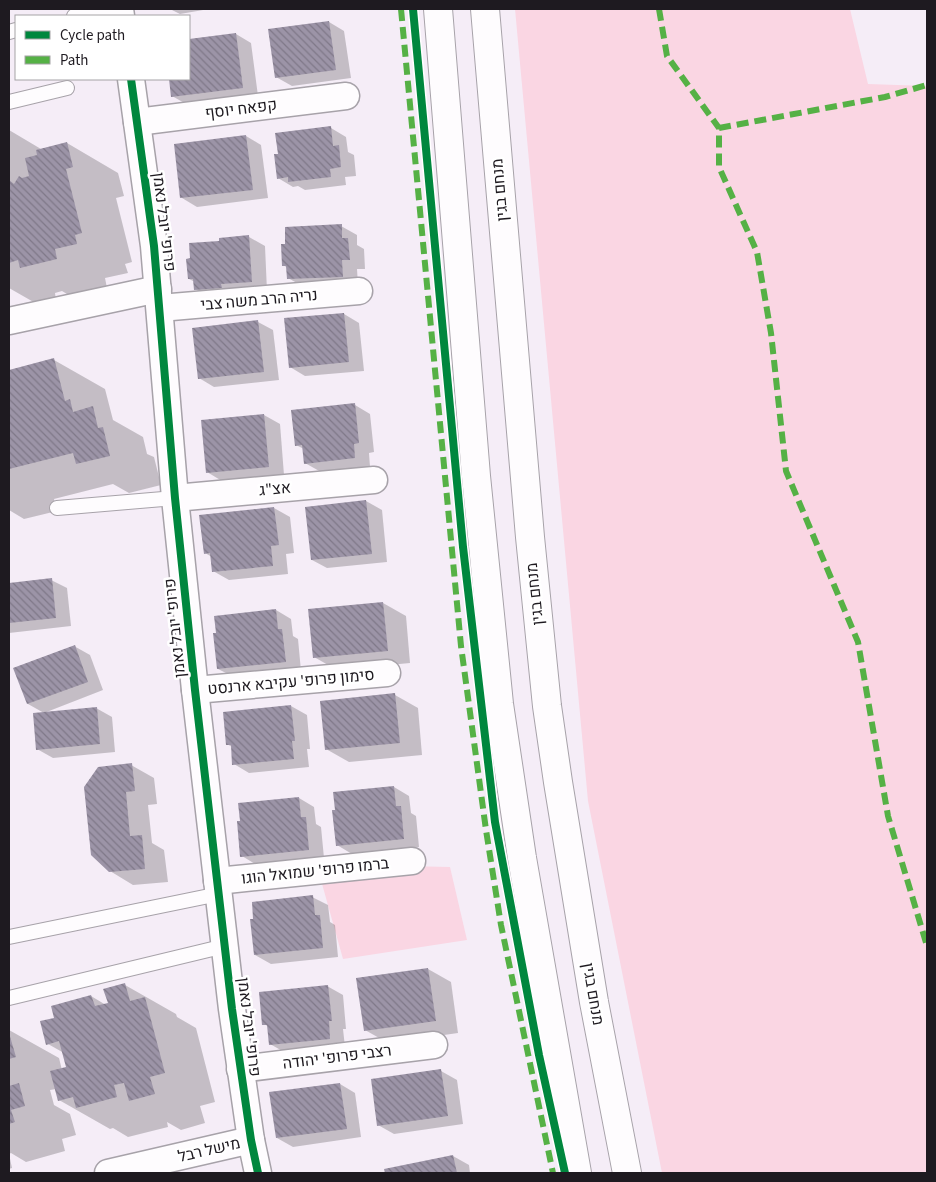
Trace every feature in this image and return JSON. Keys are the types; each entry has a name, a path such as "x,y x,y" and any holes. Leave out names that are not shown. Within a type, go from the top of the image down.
{"main road":[{"path":"438,9 476,476 499,704 522,858 577,1173"},
{"name":"מנחם בגין","path":"485,9 530,537 547,706 594,1002 627,1173"}],"street":[{"name":"פרופ' יובל נאמן","path":"131,80 154,246 195,690 240,1069 258,1173"},
{"name":"קפאח יוסף","path":"137,122 346,96"},
{"name":"נריה הרב משה צבי","path":"9,321 159,298 359,291"},
{"name":"אצ\"ג","path":"176,498 374,480"},
{"name":"סימון פרופ' עקיבא ארנסט","path":"195,690 387,673"},
{"name":"ברמו פרופ' שמואל הוגו","path":"218,888 412,861"},
{"name":"רצבי פרופ' יהודה","path":"240,1069 434,1045"},
{"name":"מישל רבל","path":"108,1173 251,1140"}],"lane":[{"path":"79,15 106,9"},
{"path":"9,102 67,88"},
{"path":"57,508 176,498"},
{"path":"10,932 218,888"},
{"path":"9,998 225,946"}],"shaded area":[{"path":"515,9 850,9 868,84 927,86 927,1173 662,1173 588,801"},
{"path":"404,866 450,867 467,940 343,959 319,873"}],"building":[{"path":"329,21 336,70 275,78 268,29"},
{"path":"236,33 243,88 171,97 169,80 190,80 190,39"},
{"path":"331,126 333,146 339,145 341,167 330,169 331,177 288,182 288,177 277,179 274,154 278,154 275,133"},
{"path":"246,135 253,190 180,198 174,144"},
{"path":"67,142 73,167 66,169 82,233 75,235 77,244 55,249 57,259 20,268 18,260 9,263 9,180 14,184 19,176 22,178 29,176 25,158 37,155 36,150"},
{"path":"342,224 342,238 348,238 350,260 342,260 343,277 287,279 286,266 282,266 281,244 285,244 285,227"},
{"path":"249,235 252,282 221,284 222,288 194,290 193,279 188,279 186,259 190,258 189,243 219,241 219,238"},
{"path":"344,313 349,362 289,368 284,318"},
{"path":"258,320 264,372 198,379 192,328"},
{"path":"54,358 65,401 70,399 73,412 93,406 98,428 103,427 110,456 76,464 73,453 9,469 9,370"},
{"path":"355,403 359,443 354,444 355,458 304,464 302,445 295,446 291,410"},
{"path":"264,414 269,467 206,473 201,420"},
{"path":"366,500 372,554 311,560 305,507"},
{"path":"274,507 279,545 271,546 273,566 212,572 210,553 204,554 199,515"},
{"path":"52,578 56,618 9,623 9,583"},
{"path":"383,602 388,651 313,658 308,609"},
{"path":"276,609 278,629 282,629 286,662 217,669 213,633 216,633 214,616"},
{"path":"75,645 88,682 27,704 13,668"},
{"path":"395,693 400,743 325,750 320,701"},
{"path":"291,705 295,741 292,741 294,759 232,765 231,745 226,745 223,712"},
{"path":"97,707 100,744 36,750 33,713"},
{"path":"132,763 135,791 126,792 130,836 142,835 145,869 109,872 91,855 84,787 98,767"},
{"path":"394,786 396,806 401,806 404,839 336,846 332,810 335,810 333,792"},
{"path":"299,797 301,817 306,817 309,850 240,857 237,821 240,821 238,803"},
{"path":"313,895 315,915 320,915 323,948 254,955 250,919 253,919 252,902"},
{"path":"428,968 436,1021 364,1031 356,978"},
{"path":"125,983 130,1001 145,997 165,1073 150,1077 155,1094 129,1101 124,1083 114,1085 117,1097 76,1108 73,1097 58,1101 50,1071 66,1067 59,1041 46,1045 40,1021 54,1018 51,1006 91,995 95,1006 108,1003 103,989"},
{"path":"328,985 332,1021 329,1021 330,1039 269,1045 267,1025 262,1025 259,992"},
{"path":"9,1033 16,1057 9,1059"},
{"path":"441,1069 448,1116 377,1126 371,1079"},
{"path":"19,1083 25,1106 11,1110 15,1122 9,1124 9,1086"},
{"path":"340,1083 347,1129 276,1138 269,1092"},
{"path":"453,1155 457,1173 385,1173 384,1169"}],"marked path":[{"path":"401,9 461,646 501,925 553,1173"},
{"path":"659,9 667,56 719,128 719,167 757,252 771,333 786,471 858,642 888,816 927,946"},
{"path":"719,128 885,97 927,85"}],"cycle path":[{"path":"413,9 463,547 495,822 539,1055 565,1173"},
{"path":"131,80 154,246 175,498 232,1009 251,1140 258,1173"}]}
